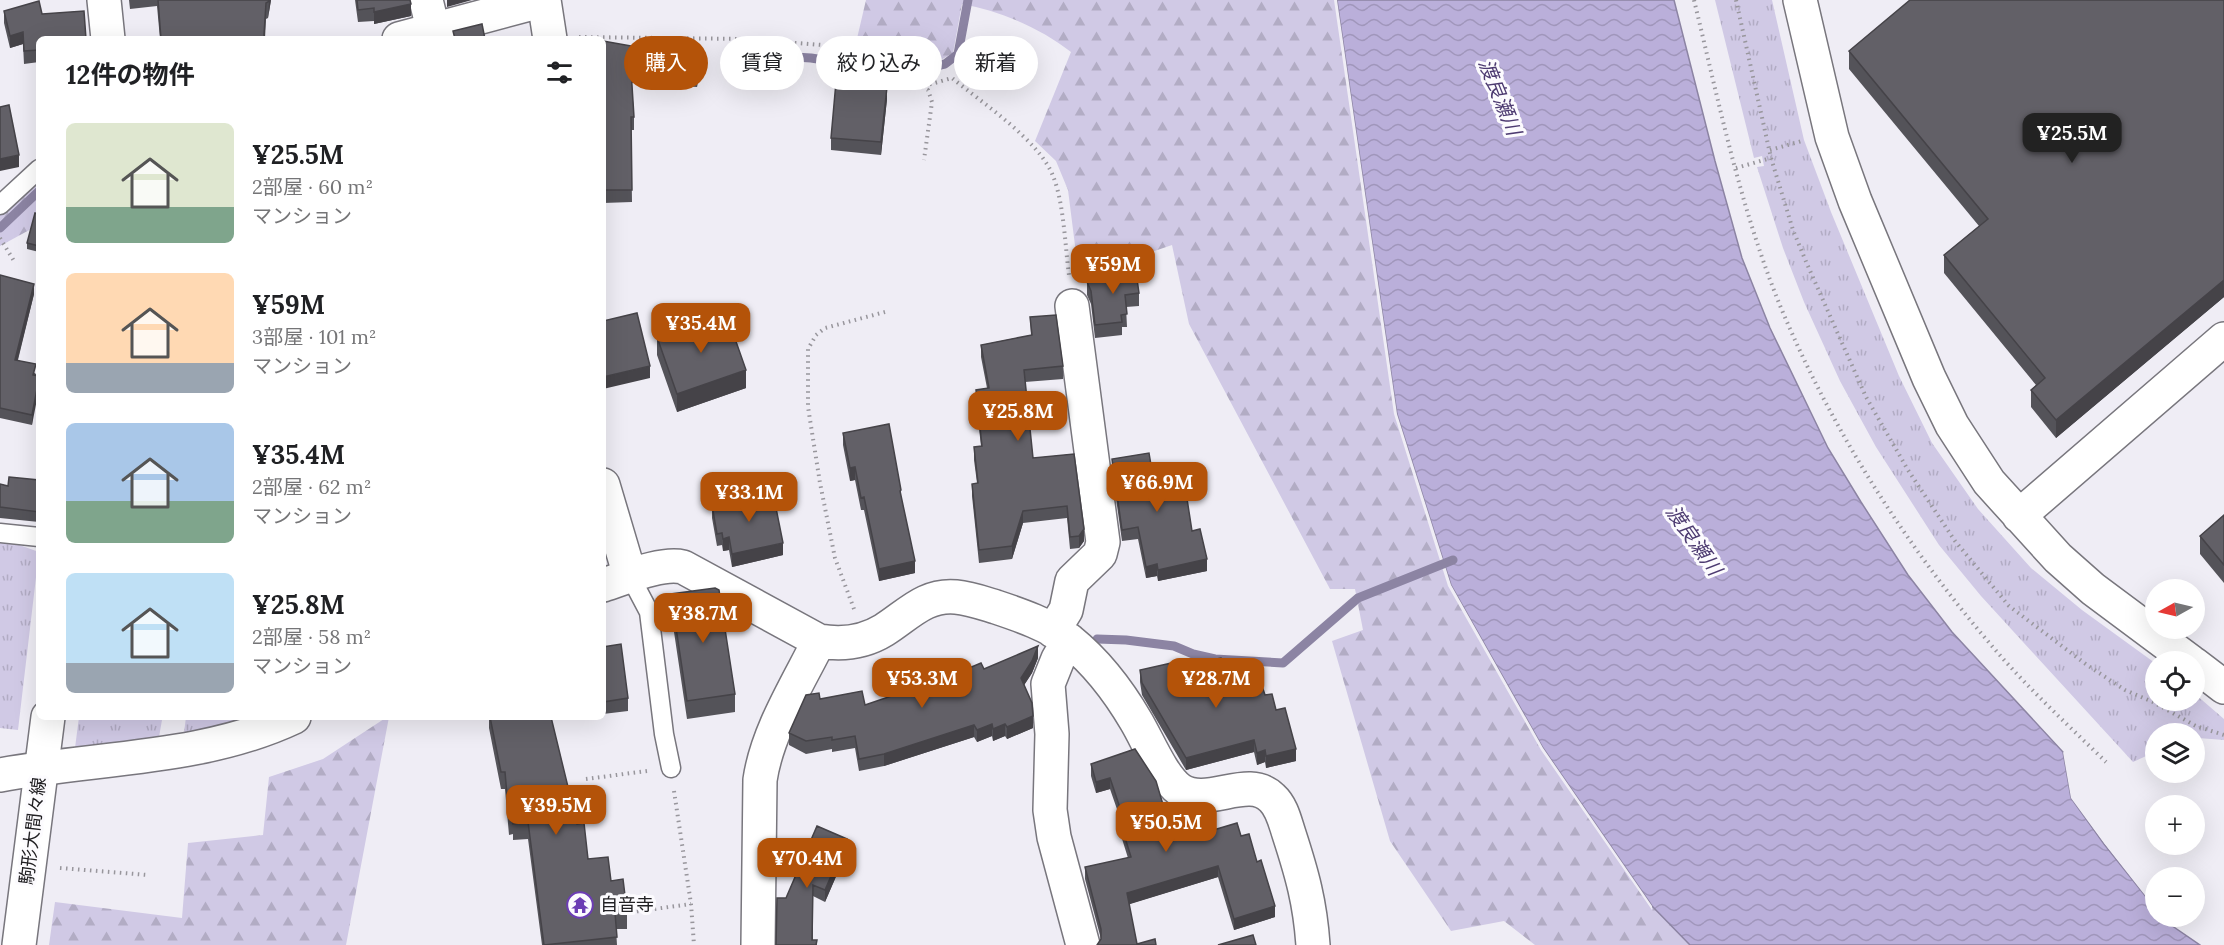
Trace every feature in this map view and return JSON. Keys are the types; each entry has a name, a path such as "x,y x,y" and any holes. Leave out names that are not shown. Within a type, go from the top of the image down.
{"street":[{"path":"104,0 108,36"},
{"path":"403,36 430,15 544,0 563,36"},
{"path":"1800,0 1832,137 1855,201 1929,378 1952,426 1989,482 2058,558 2093,589 2177,651"},
{"path":"1072,306 1103,542 1100,554 1072,581 1058,659 1048,684 1052,734 1050,810 1054,837 1083,945"},
{"path":"2019,516 2224,339"},
{"path":"606,505 617,580 674,565 683,567 819,641 839,645 864,639 883,631 926,601 939,597 971,600 1022,615 1061,636 1098,668 1135,719 1163,769 1179,789 1189,794 1207,795 1253,789 1271,797 1281,811 1306,888 1313,945"},
{"path":"758,945 760,780 763,763 769,742 819,641"},
{"path":"2205,672 2224,687"},
{"name":"駒形大間々線","path":"19,945 48,720"},
{"path":"0,775 187,749 235,738 280,720"}],"lane":[{"path":"0,205 36,172"},
{"path":"0,533 36,537"},
{"path":"617,580 649,612 670,768"}],"path":[{"path":"1694,0 1736,168 1769,273 1787,321 1839,426 1909,540 1964,612 2006,662 2106,762"},
{"path":"606,38 745,39 816,45"},
{"path":"942,81 952,78 1022,135 1045,159 1058,188 1072,306"},
{"path":"924,160 932,102 928,90"},
{"path":"1770,150 1811,138"},
{"path":"1736,168 1771,158"},
{"path":"0,238 14,261"},
{"path":"864,639 835,558 808,407 806,368 808,349 816,334 825,328 885,312"},
{"path":"586,779 670,768 691,904 694,945"},
{"path":"29,865 148,875"},
{"path":"625,913 691,904"}],"green space":[{"path":"866,0 1337,0 1397,414 1451,585 1543,748 1652,906 1690,945 1535,945 1504,921 1451,931 1390,841 1332,641 1363,630 1355,589 1330,589 1189,324 1172,245 1079,277 1068,190 1056,161 1035,141 1071,52 1047,35 1020,22 991,11 962,4 956,36 954,36 953,53 942,59 942,36 858,36"},
{"path":"1715,0 1772,0 1804,140 1831,212 1899,376 1932,443 1978,509 2031,568 2082,610 2145,656 2145,711 2205,711 2205,703 2224,719 2224,740 2205,739 2205,723 2145,723 2145,757 2133,762 1981,596 1939,545 1876,447 1840,381 1804,302 1783,248 1757,167 1764,166 1762,156 1754,158"},
{"path":"36,180 36,224 33,228 0,246 0,212"},
{"path":"0,540 36,551 36,577 18,730 0,728"},
{"path":"79,720 162,720 159,737 75,748"},
{"path":"186,720 242,720 241,721 184,733"},
{"path":"382,720 388,720 346,945 49,945 55,902 182,918 188,843 263,835 269,777 323,759"}],"water":[{"name":"渡良瀬川","path":"1337,0 1674,0 1742,258 1770,328 1828,448 1908,575 1952,632 2063,752 2071,798 2145,895 2145,927 2174,927 2200,945 1690,945 1652,906 1543,748 1451,585 1397,414"}],"pier":[{"path":"1334,0 1337,0 1397,414 1451,585 1543,748 1652,906 1652,910 1541,750 1448,586 1394,414"},
{"path":"2063,752 2067,754 2074,797 2106,842 2145,890 2145,895 2104,843 2071,798"}],"building":[{"path":"158,0 269,0 266,3 264,36 161,36"},
{"path":"357,0 410,0 411,4 374,12 374,8 358,10"},
{"path":"1910,0 2224,0 2224,280 2056,420 2031,390 2045,378 1944,255 1988,219 1849,51"},
{"path":"39,1 42,14 84,11 86,36 36,36 36,50 24,51 23,32 10,36 4,11"},
{"path":"482,24 484,36 454,36 453,31"},
{"path":"606,42 624,45 624,90 632,90 634,117 631,117 632,190 606,190"},
{"path":"835,90 887,90 881,142 831,138"},
{"path":"9,105 19,155 0,159 0,107"},
{"path":"35,213 36,213 36,245 27,243"},
{"path":"1135,265 1139,293 1125,295 1127,314 1121,315 1122,322 1095,325 1091,291 1087,282 1104,280 1103,273"},
{"path":"0,275 34,284 15,360 36,364 33,375 36,376 36,394 32,415 0,408"},
{"path":"637,313 650,366 606,376 606,320"},
{"path":"726,313 746,370 677,394 657,337"},
{"path":"1056,315 1063,366 1024,370 1033,458 1074,454 1084,529 1079,536 1070,537 1067,506 1023,511 1012,546 979,550 972,484 978,483 974,447 982,446 976,390 989,388 981,345 1032,335 1030,317"},
{"path":"889,424 915,561 879,569 864,497 861,498 855,467 850,468 843,433"},
{"path":"1149,453 1153,477 1183,473 1192,531 1200,529 1207,559 1158,570 1157,564 1146,567 1138,527 1122,530 1112,459"},
{"path":"9,477 36,480 36,512 0,507 0,484 8,486"},
{"path":"773,493 783,543 732,554 729,537 723,539 722,533 717,534 712,505"},
{"path":"2224,515 2224,565 2200,536"},
{"path":"715,588 719,590 735,694 687,701 671,594"},
{"path":"621,644 628,698 606,702 606,646"},
{"path":"1038,646 1021,678 1032,703 1033,716 1007,727 1005,724 993,729 992,724 977,730 974,725 884,754 859,759 855,736 806,741 789,733 806,695 819,693 820,699 862,691 865,705 981,663 984,669"},
{"path":"1221,658 1223,663 1233,661 1239,689 1261,683 1265,695 1272,694 1276,710 1285,708 1296,749 1266,756 1265,750 1257,753 1254,740 1186,758 1142,683 1140,670 1185,660 1186,665"},
{"path":"491,720 552,720 577,824 584,823 588,859 608,857 611,881 623,879 627,912 615,913 617,937 544,945 528,822 513,824 513,818 509,818 505,772 501,772"},
{"path":"1135,749 1156,781 1169,825 1205,814 1210,831 1237,823 1241,836 1249,834 1257,862 1261,860 1275,906 1234,919 1218,866 1127,893 1137,944 1155,939 1156,945 1097,945 1101,939 1101,929 1085,867 1131,857 1118,815 1122,814 1110,778 1096,782 1091,764"},
{"path":"817,826 847,839 825,890 813,885 812,940 817,940 816,945 776,945 777,898 786,898"},
{"path":"1253,935 1256,945 1218,945"}],"waterway":[{"path":"804,58 890,70 917,70 945,64 958,54 968,0"},
{"path":"0,228 36,194"},
{"path":"1097,639 1174,646 1193,654 1215,659 1283,663 1358,598 1453,560"}],"place":[{"name":"自音寺","path":"580,905"}]}
